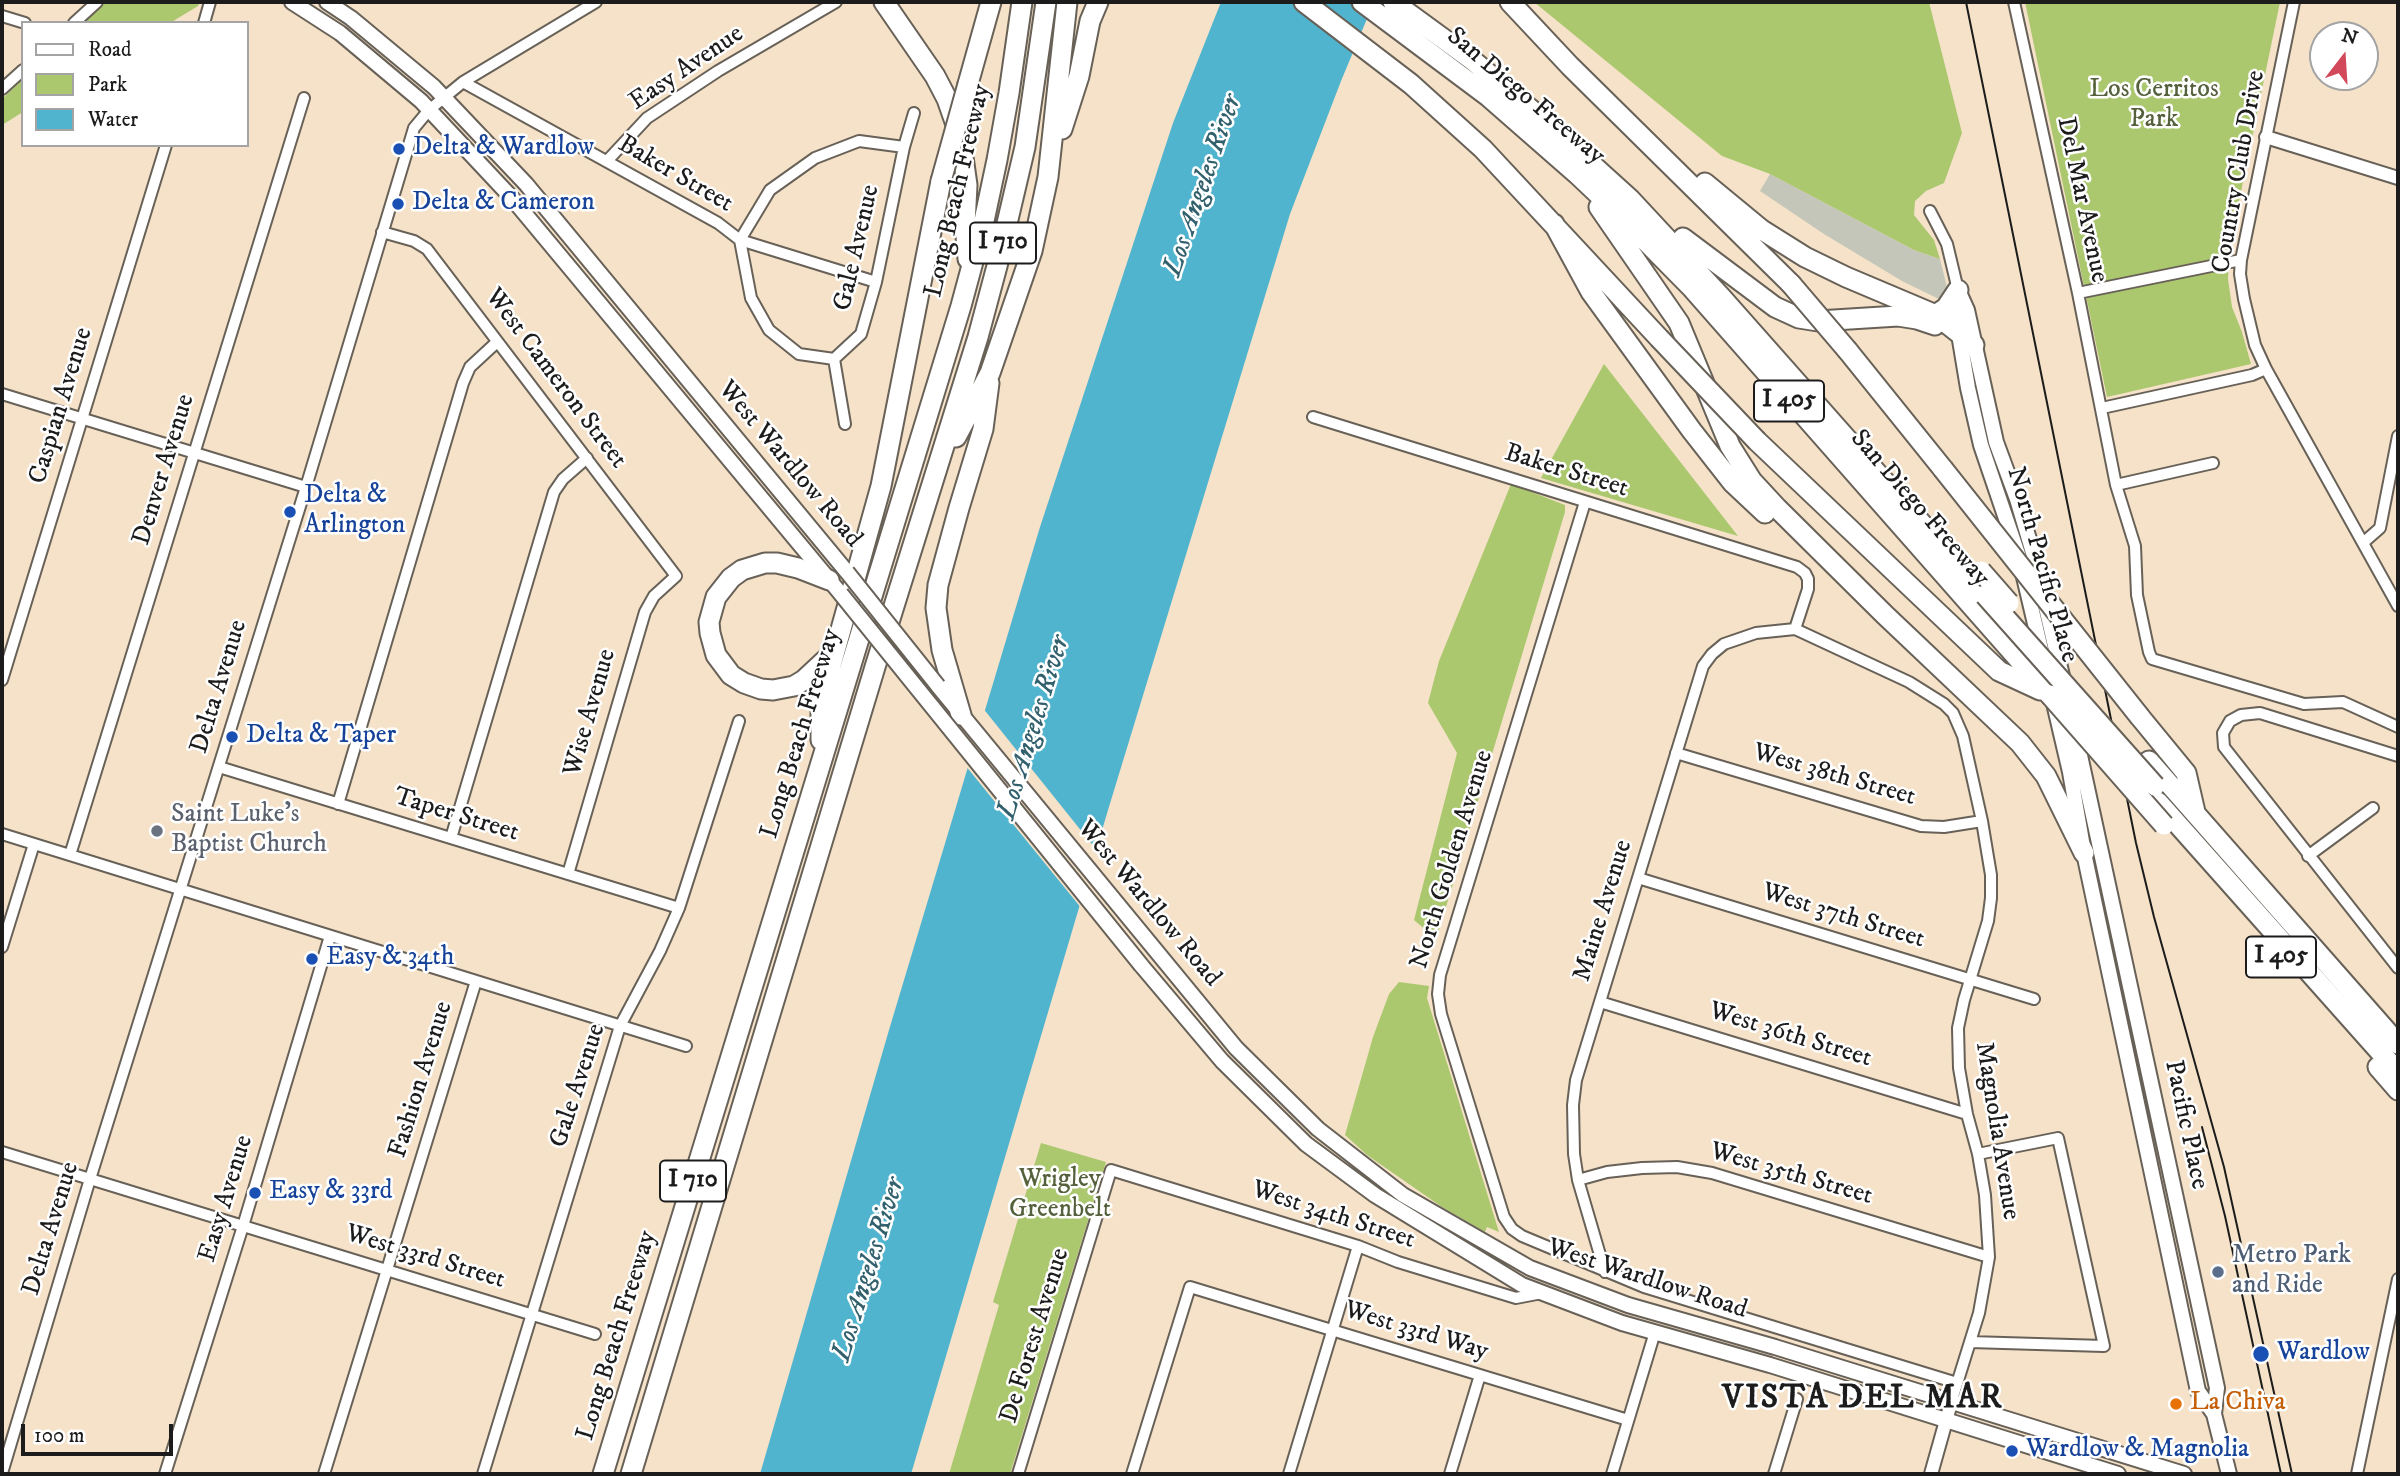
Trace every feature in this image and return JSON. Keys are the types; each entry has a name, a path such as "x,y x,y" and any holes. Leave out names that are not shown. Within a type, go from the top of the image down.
{"highway":[{"path":"884,2 935,76 947,99 960,136 967,185 965,225 969,272"},
{"path":"821,762 821,701 881,486 941,181 991,2"},
{"name":"Long Beach Freeway","path":"603,1474 933,400 984,221 998,160 1022,2"},
{"name":"Long Beach Freeway","path":"631,1474 978,337 1013,204 1031,111 1046,2"},
{"path":"1048,177 1067,2"},
{"path":"934,478 990,373 1032,251 1048,177 1079,76 1090,21 1098,2"},
{"path":"1304,2 1345,31 1456,124 1513,180 1758,440 1999,671 2050,695"},
{"name":"San Diego Freeway","path":"1363,2 1556,116 1683,238 2398,1044"},
{"path":"1382,2 1472,65"},
{"path":"1393,2 1472,65 1554,136 1672,254 2398,1062"},
{"name":"San Diego Freeway","path":"1413,2 1577,174 1691,287 2398,1090"},
{"path":"1511,2 1570,66 1791,284 1848,351 2186,773 2196,816"},
{"path":"1660,155 1691,172 1762,230 1805,257 1931,318 1967,339"},
{"path":"1577,174 1679,323 1730,446 1746,473 1765,496 1885,615 2020,743 2046,776 2093,850"},
{"path":"1554,224 1591,292 1732,482 1885,615"},
{"path":"1683,238 1775,307 1799,318 1818,321 1898,316 1931,318 1946,308 1958,290"},
{"path":"961,715 937,624 938,585 983,429 990,373"},
{"path":"834,652 804,680 773,690 761,689 731,675 716,655 709,622 716,597 731,578 742,570 765,563 777,563 839,582"},
{"path":"2157,794 2398,1072"}],"main road":[{"name":"West Wardlow Road","path":"292,2 340,33 429,110 511,197 839,582 961,715 1236,1048 1318,1129 1403,1195 1530,1268 1628,1305 1775,1347 2183,1474"},
{"name":"West Wardlow Road","path":"327,2 351,18 443,97 526,184 1141,965 1222,1061 1306,1144 1375,1195 1522,1285 1622,1323 1783,1369 2118,1474"},
{"name":"North Pacific Place","path":"1958,290 1967,310 1967,339 1996,442 2034,556 2093,850"},
{"name":"Pacific Place","path":"2093,850 2198,1391 2214,1414 2229,1474"}],"street":[{"path":"76,21 97,2"},
{"path":"205,21 210,2"},
{"name":"Delta Avenue","path":"2,1472 414,128 429,110 463,82 596,2"},
{"name":"Easy Avenue","path":"607,161 647,118 718,71 836,2"},
{"name":"Del Mar Avenue","path":"2014,2 2102,408"},
{"name":"Country Club Drive","path":"2294,2 2241,260 2244,299 2255,345 2266,369 2398,606"},
{"path":"2,16 21,22"},
{"path":"2,89 21,72"},
{"name":"Baker Street","path":"463,82 718,223 740,240 876,282"},
{"name":"Denver Avenue","path":"70,855 304,98"},
{"name":"Gale Avenue","path":"834,359 861,334 876,282 904,146 914,113"},
{"path":"2266,137 2398,178"},
{"path":"845,424 834,359 799,354 769,330 751,298 740,240 770,190 815,158 859,141 904,146"},
{"name":"Caspian Avenue","path":"2,680 165,147"},
{"name":"North Pacific Place","path":"1930,211 1947,244 1958,290"},
{"name":"West Cameron Street","path":"382,232 427,248 676,576"},
{"path":"2078,293 2241,260"},
{"path":"338,804 463,383 470,367 497,342"},
{"path":"2266,369 2252,375 2102,408 2116,485 2135,546 2137,596 2149,652 2152,659 2304,704 2343,702 2398,727"},
{"path":"2,394 306,487"},
{"name":"Baker Street","path":"1313,417 1787,563 1805,572 1808,579 1808,589 1795,629"},
{"path":"2364,542 2380,528 2398,436"},
{"path":"451,838 554,492 563,479 587,458"},
{"path":"2116,485 2213,463"},
{"name":"North Golden Avenue","path":"1512,1230 1504,1217 1441,1014 1438,994 1440,975 1585,502"},
{"name":"Wise Avenue","path":"568,874 645,612 654,596 676,576"},
{"name":"Magnolia Avenue","path":"1795,629 1909,682 1934,696 1953,713 1963,736 1991,874 1992,898 1988,920 1958,1028 1959,1068 1985,1195 1989,1257 1981,1303 1931,1474"},
{"name":"Maine Avenue","path":"1605,1272 1578,1180 1573,1118 1576,1080 1703,666 1724,643 1740,637 1795,629"},
{"path":"2398,756 2260,713 2241,715 2230,721 2223,733 2224,747 2398,968"},
{"name":"Gale Avenue","path":"483,1474 620,1026 680,908 739,721"},
{"name":"West 38th Street","path":"1676,753 1921,826 1944,827 1982,821"},
{"name":"Taper Street","path":"219,767 680,908"},
{"path":"2308,856 2373,807"},
{"path":"2,834 686,1046"},
{"path":"2,947 34,844"},
{"name":"West 37th Street","path":"1639,878 2035,999"},
{"name":"Easy Avenue","path":"165,1474 330,936"},
{"path":"2390,958 2398,949"},
{"name":"Fashion Avenue","path":"324,1474 476,981"},
{"name":"West 36th Street","path":"1600,1002 1967,1114"},
{"path":"1970,1342 2104,1346 2058,1138 1978,1154"},
{"name":"West 33rd Street","path":"2,1152 595,1334"},
{"name":"West 35th Street","path":"1578,1180 1607,1172 1642,1168 1677,1167 1712,1173 1989,1257"},
{"name":"West 34th Street","path":"1111,1171 1358,1246 1398,1262 1516,1298 1542,1293"},
{"name":"De Forest Avenue","path":"1018,1474 1111,1171"},
{"name":"West Wardlow Road","path":"1512,1230 1546,1248 1644,1287 1957,1382"},
{"path":"1289,1474 1358,1246"},
{"path":"2357,1474 2398,1279"},
{"name":"West 33rd Way","path":"1132,1474 1190,1287 1628,1420"},
{"path":"1612,1474 1655,1332"},
{"path":"1450,1474 1480,1375"},
{"path":"1774,1474 1797,1399"},
{"path":"2,1472 10,1474"}],"shaded area":[{"path":"1770,174 1914,250 1940,259 1947,287 1943,301 1902,281 1760,191"}],"green space":[{"path":"106,2 200,2 173,21 86,21"},
{"path":"1534,2 1929,2 1962,133 1944,183 1926,191 1915,201 1914,215 1934,240 1940,259 1914,250 1770,174 1722,156"},
{"name":"Los Cerritos Park","path":"2025,2 2280,2 2229,250 2228,279 2232,307 2251,364 2107,397"},
{"path":"21,81 21,113 2,125 2,99"},
{"path":"1604,364 1738,536 1541,478"},
{"path":"1511,484 1565,505 1565,512 1439,930 1428,932 1414,920 1457,753 1428,703 1439,661"},
{"path":"1399,982 1429,986 1427,998 1499,1232 1487,1227 1485,1232 1442,1207 1367,1155 1345,1135 1373,1037 1389,994"},
{"name":"Wrigley Greenbelt","path":"1041,1143 1106,1162 1010,1474 949,1474 999,1305 993,1302"}],"water":[{"name":"Los Angeles River","path":"1221,2 1374,2 1290,214 1108,810 911,1474 760,1474 889,1030 1040,527 1173,123"}],"pier":[{"path":"982,707 1099,853 1082,909 965,765"}],"tram line":[{"path":"1966,2 2136,843 2224,1167 2292,1474"},
{"path":"2202,1127 2225,1216 2281,1474"}],"place":[{"name":"Delta & Wardlow","path":"399,149"},
{"name":"Delta & Cameron","path":"398,204"},
{"name":"Delta & Arlington","path":"290,512"},
{"name":"Delta & Taper","path":"232,737"},
{"name":"Saint Luke's Baptist Church","path":"157,831"},
{"name":"Easy & 34th","path":"312,959"},
{"name":"Easy & 33rd","path":"255,1193"},
{"name":"Metro Park and Ride","path":"2218,1272"},
{"name":"Wardlow","path":"2261,1354"},
{"name":"La Chiva","path":"2176,1404"},
{"name":"Wardlow & Magnolia","path":"2012,1451"}],"district":[{"name":"VISTA DEL MAR","path":"1863,1400"}]}
